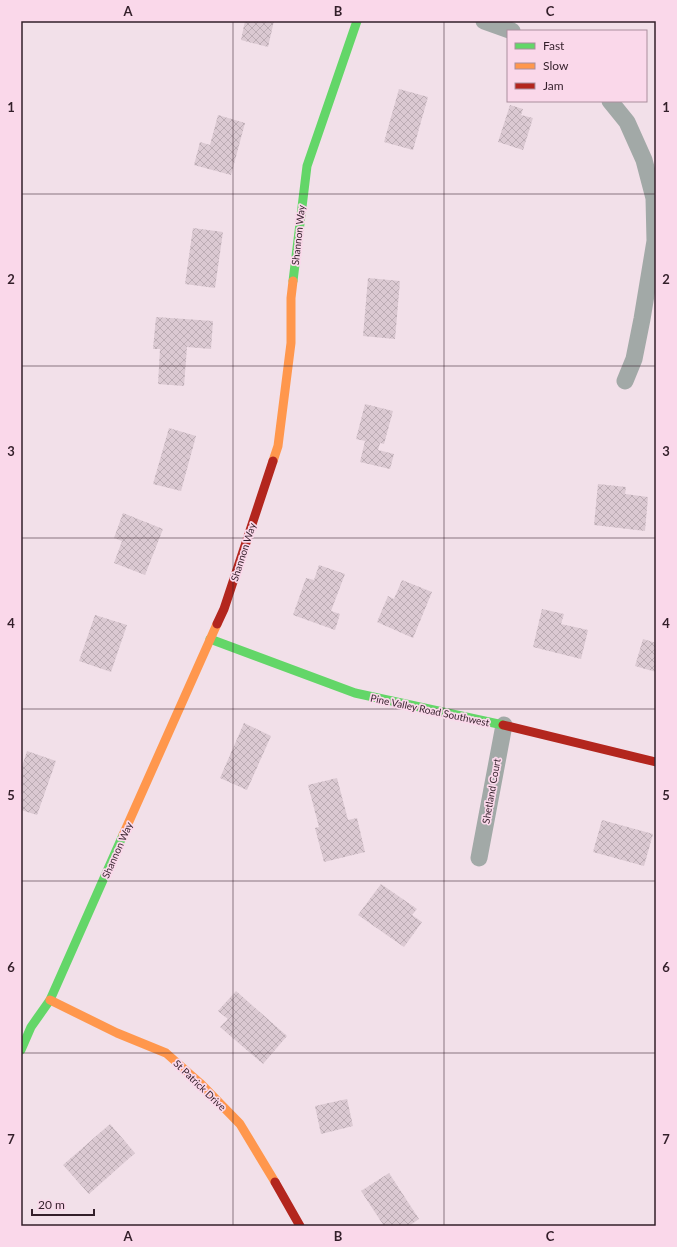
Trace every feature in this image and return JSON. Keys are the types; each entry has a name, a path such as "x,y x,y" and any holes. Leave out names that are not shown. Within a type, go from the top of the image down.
{"street":[{"name":"Shannon Way","path":"21,1050 31,1027 50,1000 224,609 278,446 291,343 291,298 306,166 357,21"},
{"path":"484,21 509,30"},
{"path":"611,102 627,122 644,160 654,198 655,241 634,359 625,381"},
{"name":"Pine Valley Road Southwest","path":"210,638 355,694 504,725 656,762"},
{"name":"Shetland Court","path":"479,858 504,725"},
{"name":"St Patrick Drive","path":"50,1000 117,1033 166,1053 200,1083 240,1124 300,1226"}],"building":[{"path":"245,21 274,21 268,47 241,40"},
{"path":"399,89 428,97 413,150 384,142"},
{"path":"510,105 523,109 521,115 533,118 523,150 498,142"},
{"path":"218,115 245,123 231,175 194,165 200,142 210,145"},
{"path":"193,228 223,232 215,288 185,284"},
{"path":"368,278 400,281 395,339 363,336"},
{"path":"156,317 213,321 211,349 187,347 184,386 158,384 160,349 153,349"},
{"path":"365,404 393,411 384,444 380,443 378,450 394,454 390,469 360,462 365,441 356,439"},
{"path":"169,428 196,436 181,491 153,484"},
{"path":"598,484 626,487 625,494 648,497 645,531 594,525"},
{"path":"123,513 163,529 145,575 114,563 122,541 114,538"},
{"path":"319,565 345,574 331,611 340,614 335,630 293,615 306,578 314,580"},
{"path":"402,580 432,592 413,638 377,622 388,596 394,599"},
{"path":"542,609 564,614 561,624 588,630 581,659 533,647"},
{"path":"95,615 127,625 111,672 79,661"},
{"path":"643,639 656,643 656,672 635,666"},
{"path":"244,723 271,736 247,790 220,778"},
{"path":"27,751 56,761 37,815 21,810 21,770"},
{"path":"337,778 348,820 357,818 365,852 324,862 315,828 319,827 308,785"},
{"path":"602,820 653,834 644,866 593,852"},
{"path":"381,884 417,909 412,915 422,922 404,947 358,915"},
{"path":"236,991 287,1036 263,1064 220,1027 228,1019 218,1011"},
{"path":"347,1099 353,1126 321,1134 315,1106"},
{"path":"110,1124 135,1153 89,1194 63,1165"},
{"path":"389,1173 419,1219 409,1226 384,1226 361,1191"}],"traffic: fast":[{"path":"293,281 307,166 357,21"},
{"path":"210,639 355,693 503,725"},
{"path":"21,1050 31,1027 50,1000 123,835"}],"traffic: slow":[{"path":"273,461 278,446 291,343 291,298 293,281"},
{"path":"123,835 217,624"},
{"path":"50,1000 117,1033 166,1053 200,1083 240,1124 275,1182"}],"traffic: jam":[{"path":"217,624 224,609 273,461"},
{"path":"503,725 656,762"},
{"path":"275,1182 300,1226"}]}
